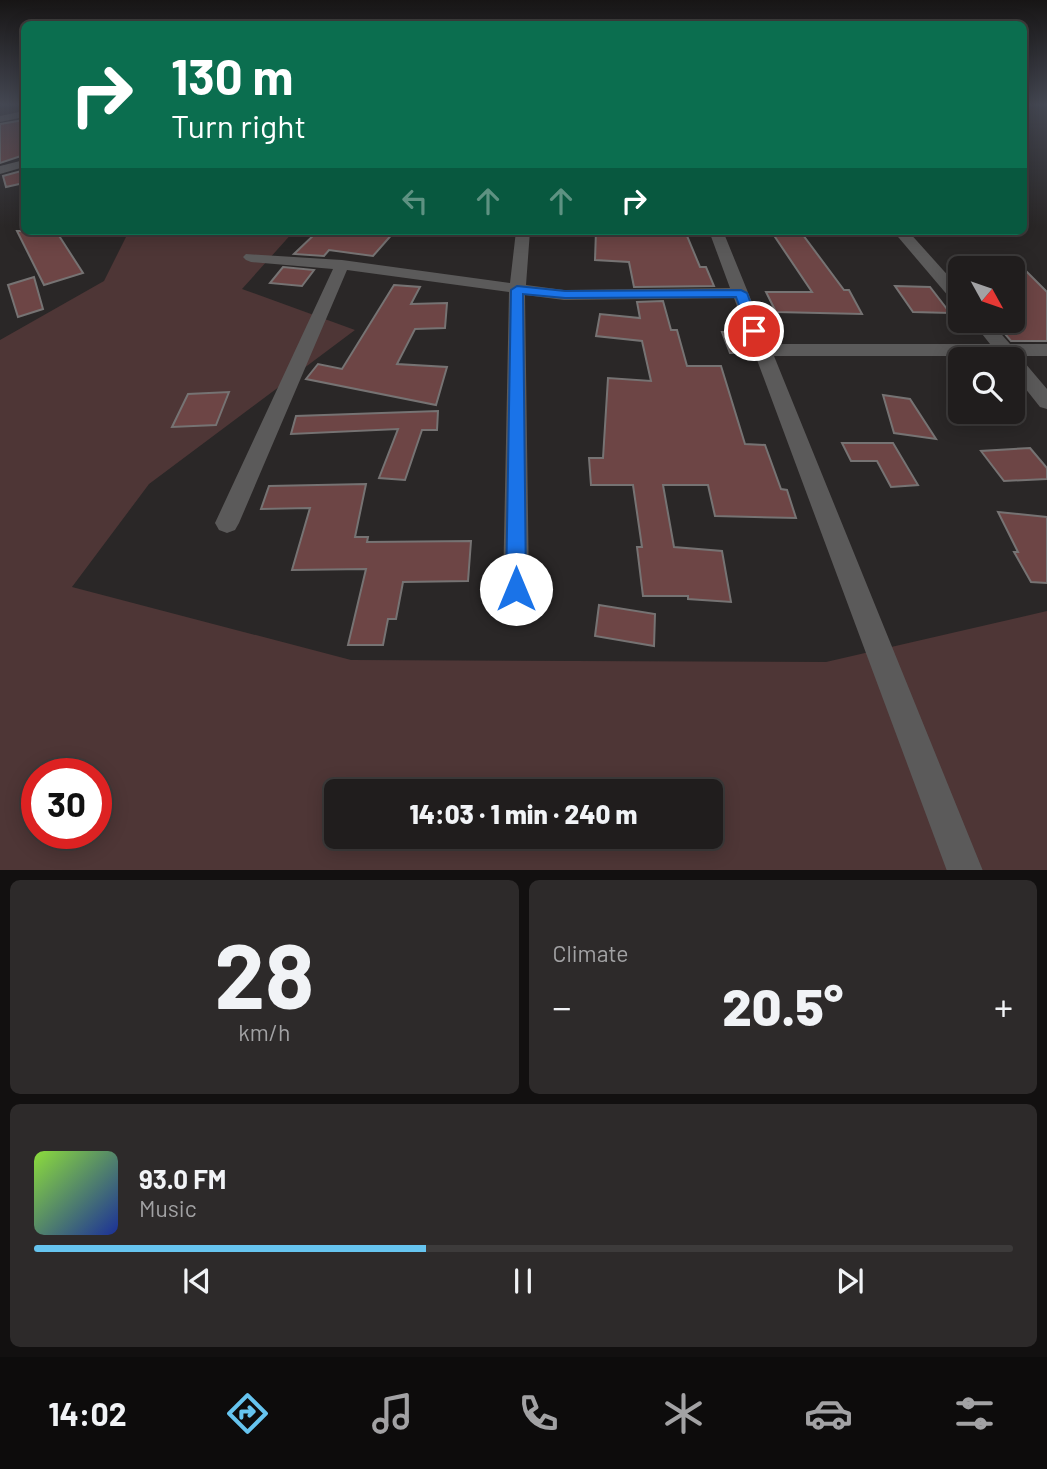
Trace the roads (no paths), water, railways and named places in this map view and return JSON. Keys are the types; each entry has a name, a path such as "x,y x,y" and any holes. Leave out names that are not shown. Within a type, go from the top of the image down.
{"street":[{"path":"0,170 21,165"},
{"path":"516,589 517,290 523,235"},
{"path":"718,235 965,870"},
{"path":"904,235 948,285"},
{"path":"251,257 342,265 565,295 741,293"},
{"path":"227,523 342,265"},
{"path":"990,333 1002,347"},
{"path":"761,350 948,355"},
{"path":"1025,354 1047,350"},
{"path":"1025,375 1047,402"}]}
